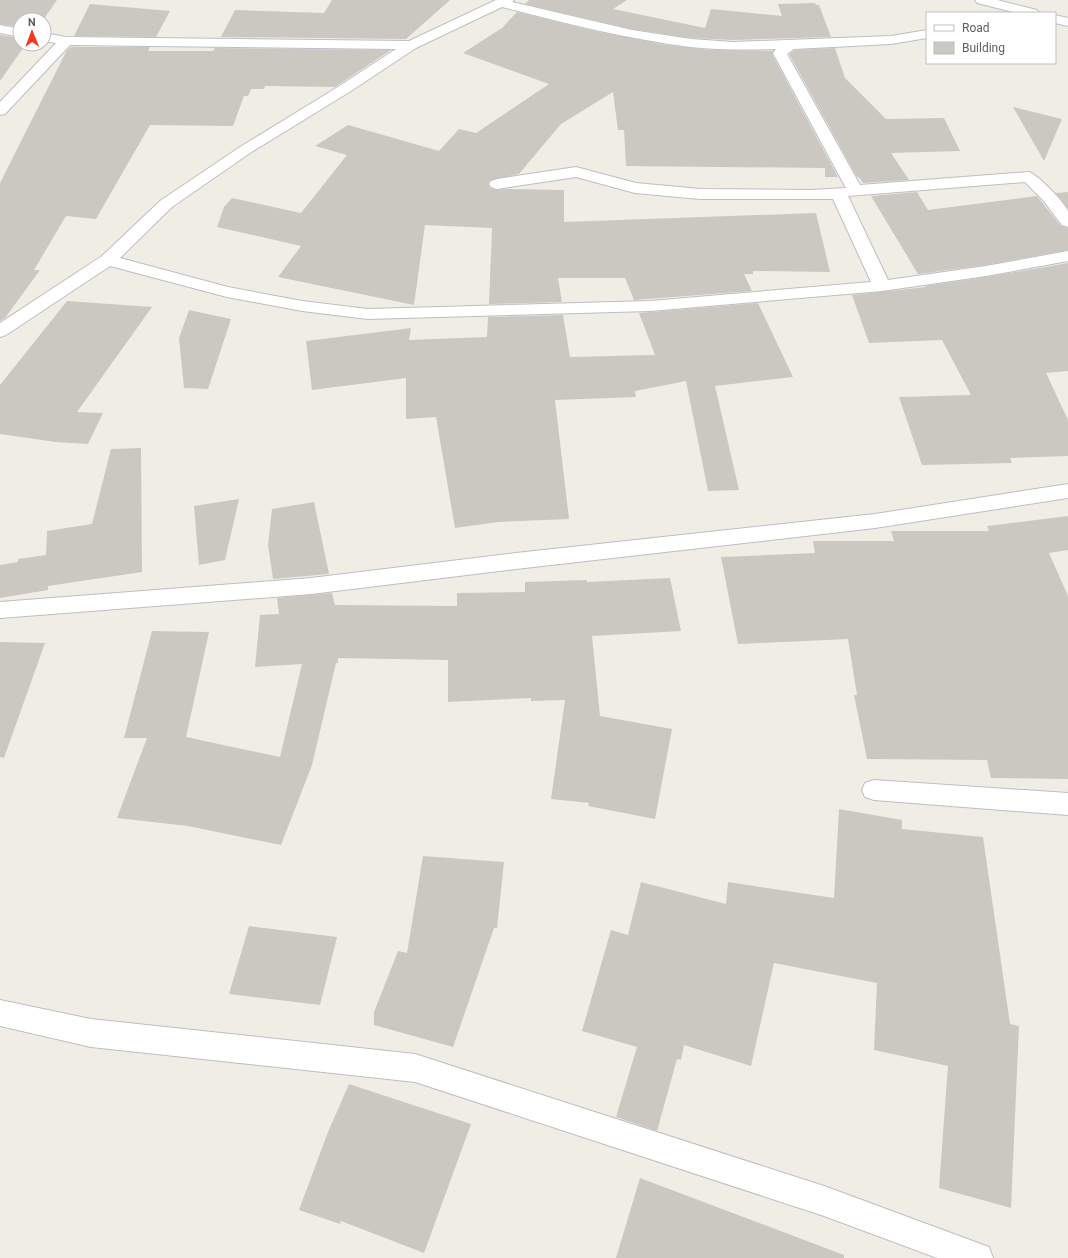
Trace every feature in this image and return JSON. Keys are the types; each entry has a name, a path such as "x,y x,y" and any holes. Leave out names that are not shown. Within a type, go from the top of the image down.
{"street":[{"path":"982,0 1028,12"},
{"path":"0,331 108,260 166,204 245,150 346,88 411,45 504,2 589,25 691,43 734,46 790,45 891,40 926,34"},
{"path":"1056,19 1068,22"},
{"path":"0,29 12,31"},
{"path":"52,38 66,41 411,45"},
{"path":"0,111 66,41"},
{"path":"790,45 780,53 847,192 882,286"},
{"path":"497,184 576,172 635,188 700,194 778,196 847,192 1029,177 1049,197 1068,222"},
{"path":"108,260 227,292 302,306 368,314 650,306 882,286 986,271 1068,256"},
{"path":"0,610 311,586 508,562 875,521 1068,491"},
{"path":"874,790 1068,804"},
{"path":"0,1013 91,1033 415,1068 824,1201 978,1258"}],"building":[{"path":"0,0 57,0 49,12 12,12 12,26 0,24"},
{"path":"332,0 450,0 406,39 221,37 235,10 324,13"},
{"path":"529,0 627,0 613,9 705,28 711,9 782,16 778,4 815,3 816,5 819,5 831,37 733,40 691,38 632,29 525,4"},
{"path":"90,4 170,11 156,37 74,36"},
{"path":"517,12 595,31 666,45 711,50 773,51 772,54 838,177 825,177 825,168 626,166 624,130 618,130 613,92 561,124 519,174 491,180 488,183 490,188 497,190 564,190 564,222 816,213 830,272 753,271 753,274 744,274 752,291 634,300 625,278 558,278 562,302 489,304 492,228 425,225 414,305 278,277 301,246 217,227 224,207 232,198 301,213 347,155 315,146 348,125 439,151 459,129 476,133 549,84 463,53 502,28"},
{"path":"0,35 12,37 12,52 20,52 0,81"},
{"path":"71,47 150,47 148,51 213,51 215,48 391,50 335,87 265,86 264,89 251,89 248,96 244,96 233,126 150,125 96,219 66,216 34,270 40,270 5,318 0,321 0,183 67,50"},
{"path":"835,48 845,78 886,119 944,118 960,151 891,153 909,180 863,183 859,177 857,177 789,54 795,50"},
{"path":"1013,107 1062,119 1044,161"},
{"path":"917,192 928,210 1037,196 1061,226 1068,228 1068,250 986,265 918,274 871,196"},
{"path":"1068,192 1068,208 1056,193"},
{"path":"1068,263 1068,371 1046,373 1068,420 1068,456 1010,458 1012,463 922,465 899,397 971,395 942,340 869,343 852,295 926,287 925,286"},
{"path":"67,301 152,307 77,412 103,413 88,444 56,442 0,434 0,385"},
{"path":"758,303 793,377 715,386 739,490 708,491 686,381 635,391 636,397 555,400 569,519 498,522 455,528 436,417 406,419 406,378 312,390 306,341 411,328 409,340 487,337 488,317 563,315 570,357 655,355 639,313"},
{"path":"189,310 231,319 208,389 184,388 179,338"},
{"path":"141,448 142,572 48,586 48,590 0,598 0,565 18,562 18,559 46,555 47,531 92,524 111,449"},
{"path":"239,499 225,560 199,565 194,506"},
{"path":"314,502 329,574 273,579 268,545 272,509"},
{"path":"1068,516 1068,550 1049,553 1068,596 1068,779 991,778 987,760 867,759 854,695 857,695 848,639 738,644 721,557 815,553 813,541 894,541 891,531 989,531 987,526"},
{"path":"670,578 681,631 592,636 600,716 672,729 655,819 588,806 589,803 551,799 565,700 531,701 531,698 448,702 448,660 338,658 312,765 281,845 188,826 117,818 147,738 124,738 152,631 209,632 186,737 280,757 302,664 255,667 260,615 279,614 277,598 332,593 335,605 457,606 457,593 525,592 525,582 587,580 587,582"},
{"path":"0,642 45,643 4,758 0,757"},
{"path":"839,809 902,820 902,829 983,837 1010,1024 1019,1026 1011,1208 939,1188 948,1066 874,1050 877,983 774,963 751,1066 684,1045 681,1060 677,1059 657,1131 616,1117 637,1047 582,1031 611,930 628,935 641,882 726,904 728,882 834,898"},
{"path":"423,856 504,862 497,928 494,928 453,1047 374,1025 374,1012 398,951 407,953"},
{"path":"249,926 337,937 320,1005 229,994"},
{"path":"349,1084 471,1124 424,1253 341,1221 340,1224 299,1210 328,1132"},
{"path":"640,1178 844,1255 844,1258 616,1258"}]}
